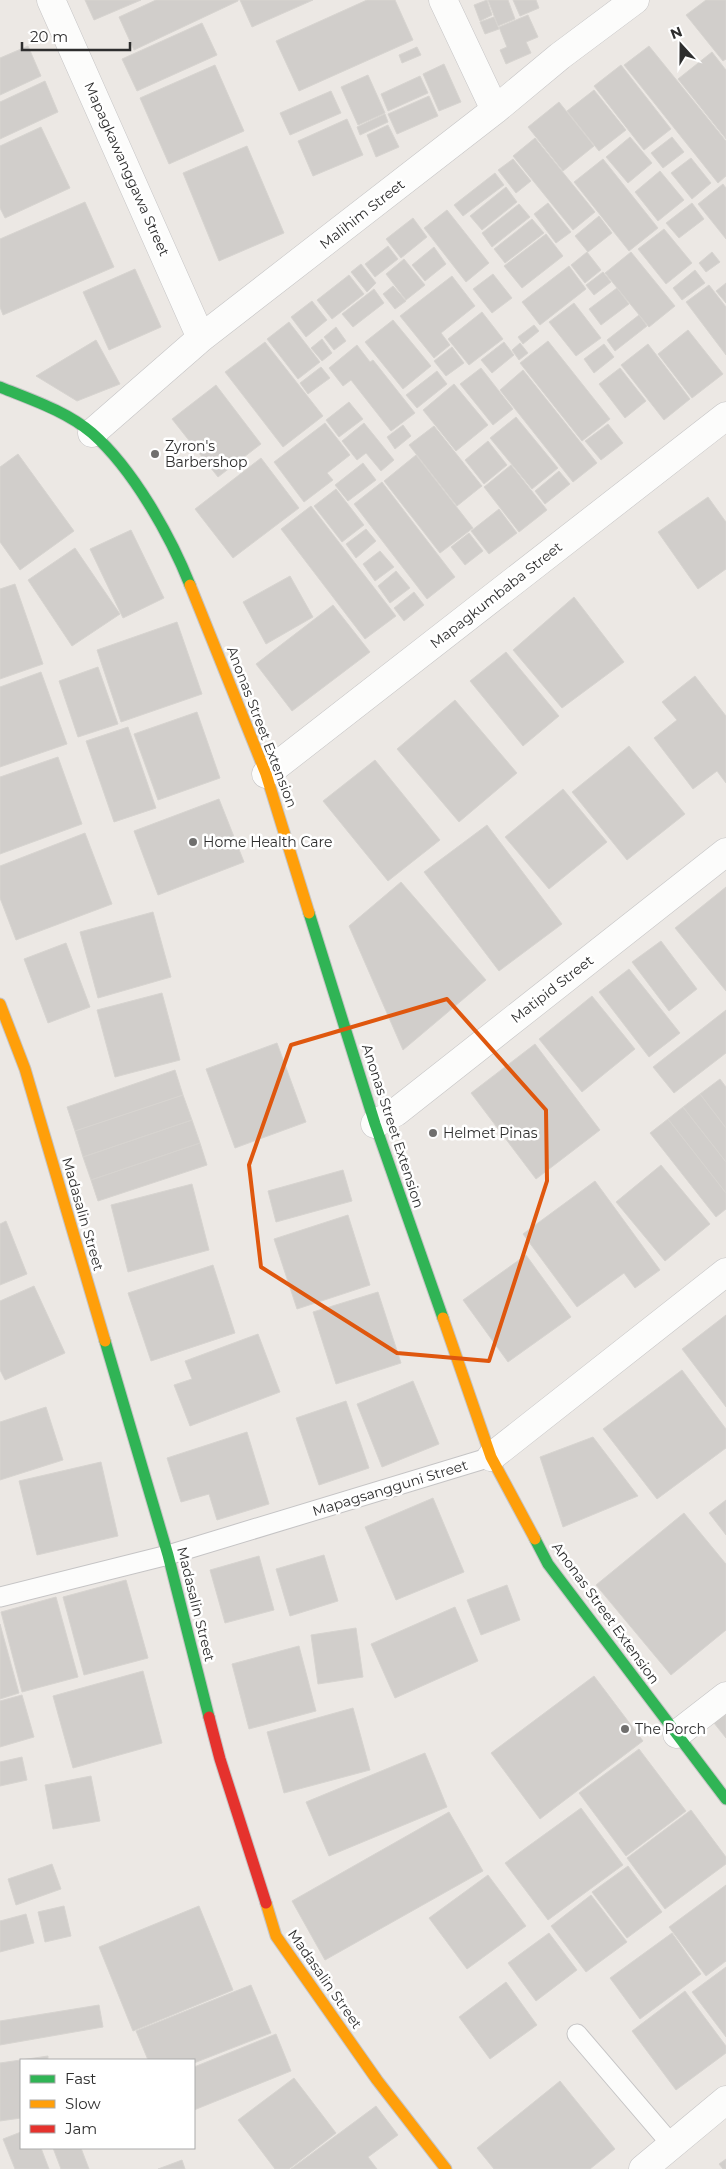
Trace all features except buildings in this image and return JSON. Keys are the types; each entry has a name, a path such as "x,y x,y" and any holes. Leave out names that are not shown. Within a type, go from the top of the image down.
{"street":[{"name":"Mapagkawanggawa Street","path":"51,0 201,338"},
{"path":"443,0 495,110"},
{"name":"Malihim Street","path":"92,433 201,338 495,110 560,56 635,0"},
{"name":"Anonas Street Extension","path":"0,387 57,410 92,433 124,467 149,505 185,573 266,774 375,1124 491,1457 548,1564 726,1799"},
{"name":"Mapagkumbaba Street","path":"266,774 726,416"},
{"name":"Matipid Street","path":"375,1124 396,1112 726,852"},
{"name":"Madasalin Street","path":"0,1004 28,1079 168,1554 220,1759 276,1936 377,2080 446,2169"},
{"name":"Mapagsangguni Street","path":"491,1457 726,1272"},
{"path":"677,1734 726,1696"},
{"path":"644,2169 726,2100"}],"lane":[{"name":"Mapagsangguni Street","path":"0,1597 168,1554 491,1457"},
{"path":"577,2034 672,2146"}],"highlighted area":[{"path":"447,999 546,1110 547,1181 489,1361 397,1353 261,1267 249,1165 291,1045"}],"traffic: fast":[{"path":"0,387 71,418 92,433 107,448 122,465 149,504 172,545 190,585"},
{"path":"309,913 375,1124 443,1318"},
{"path":"105,1341 168,1555 209,1717"},
{"path":"535,1539 548,1564 726,1799"}],"traffic: slow":[{"path":"190,585 266,774 309,913"},
{"path":"0,1004 25,1069 105,1341"},
{"path":"443,1318 491,1457 535,1539"},
{"path":"266,1903 276,1936 377,2080 446,2169"}],"traffic: jam":[{"path":"209,1717 220,1759 266,1903"}],"place":[{"name":"Zyron's Barbershop","path":"155,454"},
{"name":"Home Health Care","path":"193,842"},
{"name":"Helmet Pinas","path":"433,1133"},
{"name":"The Porch","path":"625,1729"}]}
